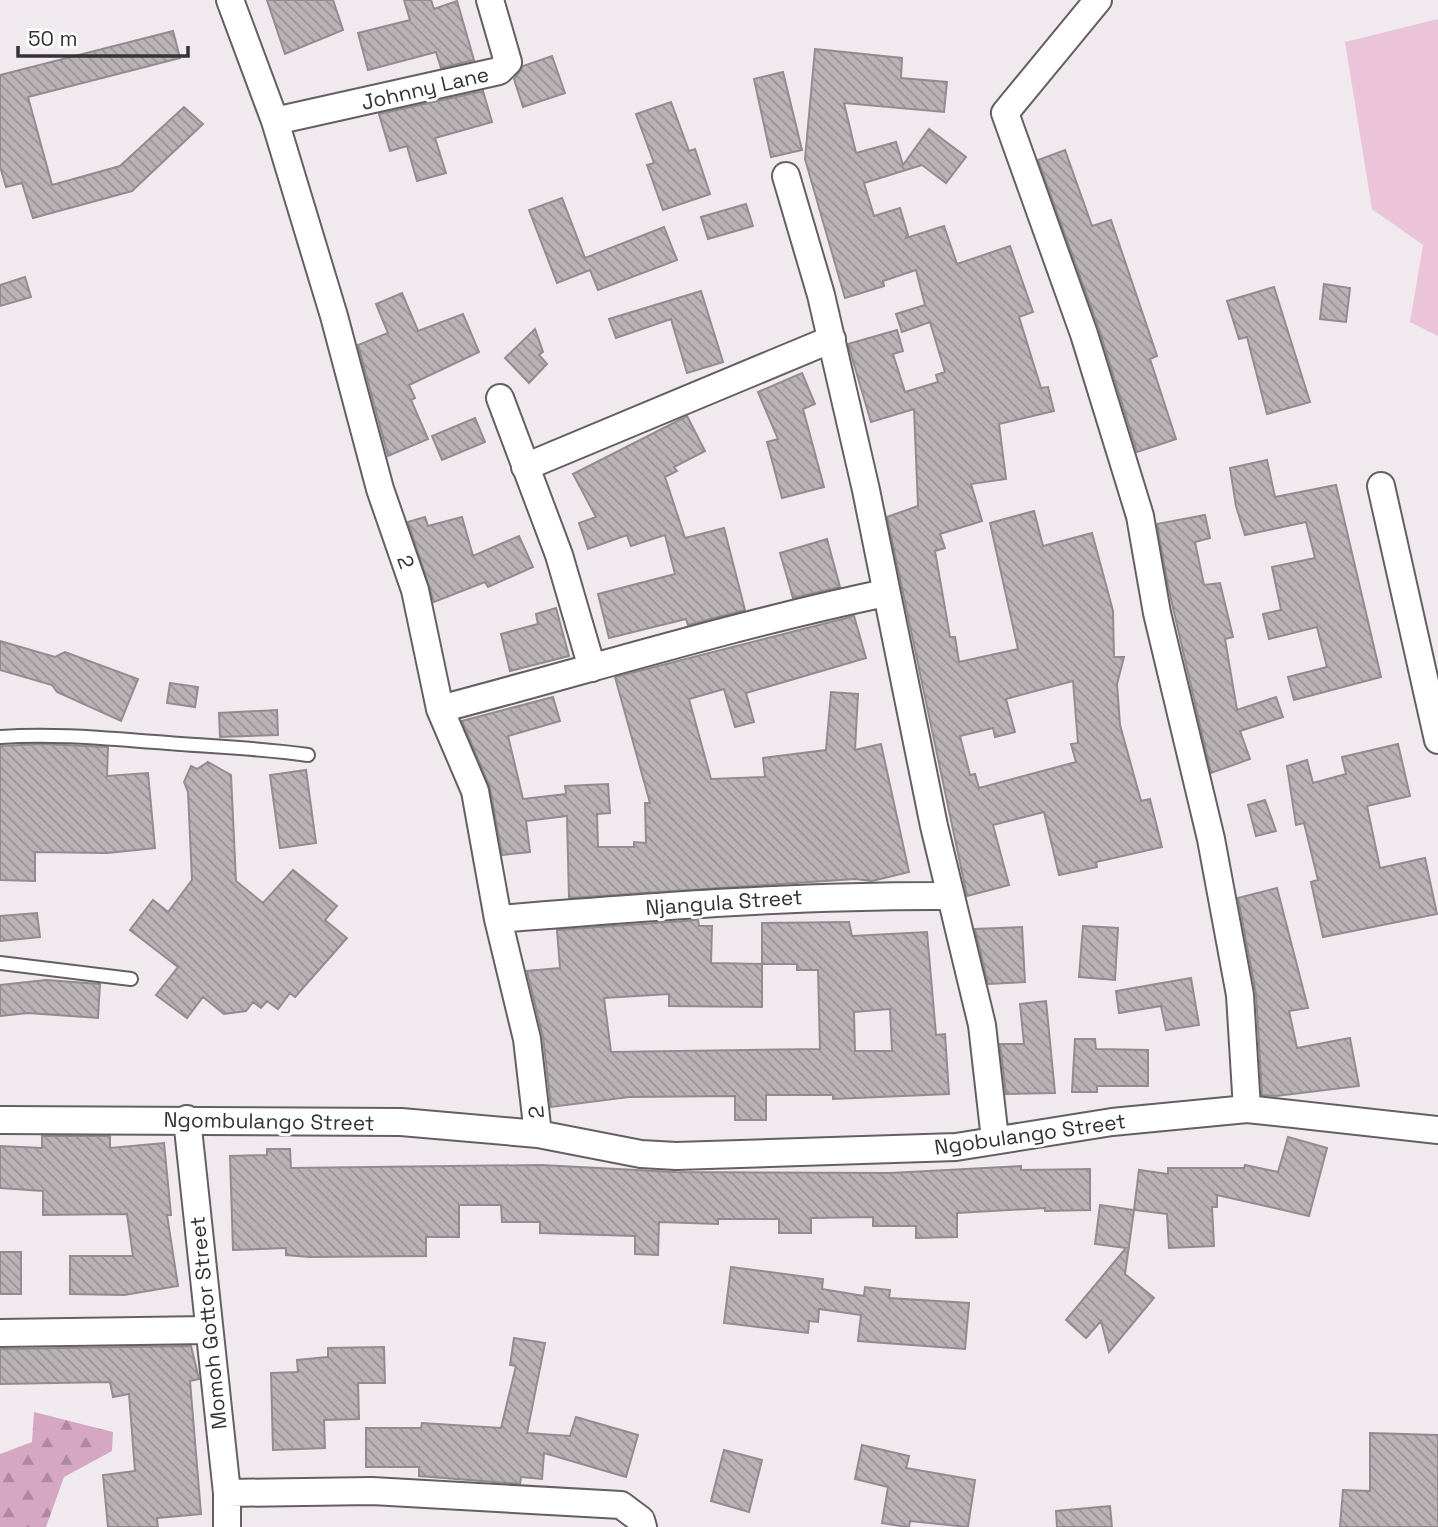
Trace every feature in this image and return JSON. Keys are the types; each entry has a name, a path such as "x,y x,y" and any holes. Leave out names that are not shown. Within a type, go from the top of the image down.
{"street":[{"name":"2","path":"230,0 275,121 334,316 380,489 415,590 440,709 475,791 498,919 525,1030 538,1134"},
{"name":"Johnny Lane","path":"275,121 499,71 508,62 489,0"},
{"path":"1098,0 1005,113 1084,334 1140,516 1157,613 1211,839 1240,995 1247,1109"},
{"path":"786,176 815,270 832,339 951,896 982,1026 995,1139"},
{"path":"525,467 832,339"},
{"path":"500,398 559,555 592,668"},
{"path":"1381,486 1438,740"},
{"path":"440,709 751,622 885,593"},
{"name":"Njangula Street","path":"498,919 739,900 849,895 951,896"},
{"name":"Ngobulango Street","path":"538,1134 641,1154 676,1156 956,1147 1112,1122 1247,1109 1438,1130"},
{"name":"Momoh Gottor Street","path":"187,1119 227,1493 227,1527"},
{"name":"Ngombulango Street","path":"0,1120 401,1122 538,1134"},
{"path":"0,1333 208,1330"},
{"path":"227,1493 372,1491 621,1505 641,1520 643,1527"}],"lane":[{"path":"0,737 46,733 110,736 262,748 308,755"},
{"path":"0,963 131,979"}],"shaded area":[{"path":"1438,19 1438,336 1410,322 1423,245 1372,209 1345,42"}],"green space":[{"path":"34,1412 113,1432 112,1451 64,1477 46,1527 0,1527 0,1454 32,1442"}],"building":[{"path":"267,0 333,0 343,30 285,54"},
{"path":"404,0 431,0 434,9 457,1 474,60 441,68 436,52 368,70 358,33 410,20"},
{"path":"173,31 180,58 28,97 52,185 120,166 184,107 203,124 132,191 33,218 22,183 6,187 0,166 0,75"},
{"path":"815,49 902,58 901,78 947,82 944,112 844,103 856,153 896,142 903,165 929,129 966,157 946,183 922,165 864,183 874,216 900,208 908,235 906,238 944,226 957,264 1010,246 1033,312 1019,317 1041,388 1048,387 1054,411 999,424 1006,479 971,484 982,521 940,534 945,548 935,551 950,637 955,637 959,662 1018,649 990,523 1034,511 1043,546 1092,533 1113,611 1114,657 1124,657 1117,684 1120,725 1141,801 1150,799 1162,847 1096,862 1097,867 1059,875 1044,812 993,825 1009,885 967,896 887,517 918,506 914,409 871,422 848,344 897,330 903,351 893,354 905,392 938,382 936,375 945,372 930,322 902,332 896,314 925,305 916,270 883,281 884,286 845,298 805,159","holes":["1073,681 1078,743 1071,744 1076,762 979,788 975,774 970,775 960,736 993,728 995,737 1015,732 1006,699"]},
{"path":"552,56 565,93 523,107 514,79 523,66"},
{"path":"783,72 802,150 771,157 754,79"},
{"path":"483,91 492,122 435,138 446,173 417,181 407,146 390,151 379,114"},
{"path":"671,102 689,151 695,149 710,194 663,210 647,165 654,163 636,114"},
{"path":"1065,150 1092,226 1111,220 1157,356 1150,359 1176,439 1137,452 1099,329 1038,160"},
{"path":"562,198 585,258 664,227 677,260 598,290 590,270 557,283 529,210"},
{"path":"746,204 753,226 708,239 701,217"},
{"path":"25,277 31,297 0,306 0,285"},
{"path":"1324,284 1350,288 1346,322 1320,319"},
{"path":"1274,287 1310,402 1267,414 1247,337 1239,339 1227,301"},
{"path":"701,291 723,362 687,373 671,319 616,338 609,319"},
{"path":"402,293 418,331 463,314 479,352 409,385 415,398 411,400 428,439 388,456 358,345 388,333 376,304"},
{"path":"535,329 543,352 539,355 547,364 529,383 505,358"},
{"path":"802,373 815,404 803,409 824,487 782,498 767,442 778,439 758,392"},
{"path":"687,416 705,451 674,467 677,471 665,477 685,538 724,528 745,610 688,625 686,619 609,638 598,594 675,574 665,535 631,546 627,535 588,549 579,523 596,517 573,474"},
{"path":"475,418 485,442 442,460 432,436"},
{"path":"1267,460 1275,497 1336,485 1381,677 1294,700 1288,677 1327,667 1317,627 1269,639 1263,614 1281,610 1272,567 1315,558 1306,522 1245,535 1236,506 1230,468"},
{"path":"1205,515 1210,538 1195,542 1204,585 1220,583 1233,637 1225,639 1237,710 1276,697 1283,717 1240,731 1250,759 1211,773 1168,586 1157,524"},
{"path":"425,517 428,526 462,517 473,556 519,536 533,567 488,587 485,582 434,602 408,522"},
{"path":"827,539 840,587 793,598 780,553"},
{"path":"556,608 569,656 510,671 501,634 538,624 536,614"},
{"path":"854,616 866,658 746,693 754,722 735,727 724,689 689,699 711,779 765,777 763,758 826,750 831,692 858,694 855,750 881,744 909,872 872,881 855,879 569,898 567,816 526,821 530,852 502,855 490,788 462,721 553,697 560,721 508,736 523,799 566,794 565,786 608,784 610,813 597,814 598,847 634,847 634,842 646,843 645,803 650,803 615,677"},
{"path":"0,641 55,657 65,652 138,679 121,721 57,692 52,685 0,670"},
{"path":"170,683 198,687 195,707 167,703"},
{"path":"277,710 278,735 220,737 219,713"},
{"path":"42,744 108,747 107,776 148,773 155,848 107,853 35,852 35,881 0,880 0,746"},
{"path":"1398,744 1410,796 1367,806 1380,868 1425,858 1437,914 1323,937 1311,882 1318,880 1304,823 1296,825 1287,766 1307,760 1313,783 1346,774 1342,757"},
{"path":"208,762 231,775 236,881 263,903 293,870 337,906 325,920 347,938 295,997 290,993 278,1009 267,1001 261,1008 253,1002 246,1011 224,1014 203,997 187,1018 156,995 178,967 130,930 153,900 168,912 192,880 188,792 184,782 191,766 197,769"},
{"path":"306,770 316,843 280,848 270,775"},
{"path":"1265,800 1276,831 1256,836 1248,805"},
{"path":"1277,888 1308,1008 1289,1011 1297,1048 1350,1038 1359,1086 1276,1096 1262,1095 1256,994 1238,898"},
{"path":"37,913 40,937 0,941 0,916"},
{"path":"698,920 699,926 712,926 711,963 762,964 762,923 849,922 852,936 927,932 936,1035 945,1034 949,1094 833,1099 833,1095 766,1095 766,1120 735,1120 735,1096 629,1097 551,1107 543,1037 527,971 560,968 557,930","holes":["762,964 797,964 797,970 818,970 820,1049 611,1052 604,998 669,994 669,1006 762,1007","890,1009 892,1051 855,1051 854,1012"]},
{"path":"1083,926 1118,928 1115,980 1079,977"},
{"path":"1022,927 1025,982 988,984 975,929"},
{"path":"1191,978 1199,1025 1166,1030 1161,1006 1119,1013 1116,991"},
{"path":"46,980 100,984 98,1018 28,1013 0,1016 0,985"},
{"path":"1046,1001 1055,1093 1006,1094 1000,1044 1024,1044 1020,1004"},
{"path":"1075,1039 1095,1039 1096,1049 1148,1050 1148,1086 1097,1086 1097,1092 1072,1092"},
{"path":"42,1136 110,1136 110,1148 164,1143 171,1215 167,1215 178,1286 124,1295 70,1294 70,1256 133,1256 127,1214 43,1215 43,1191 0,1188 0,1146 42,1148"},
{"path":"1288,1137 1327,1148 1309,1216 1217,1195 1217,1207 1212,1207 1214,1246 1169,1248 1167,1214 1134,1210 1139,1170 1168,1174 1168,1168 1244,1168 1245,1165 1278,1172"},
{"path":"267,1149 290,1149 291,1168 541,1165 675,1172 890,1173 1021,1166 1021,1170 1090,1169 1090,1210 1045,1211 1045,1208 957,1213 957,1237 916,1238 916,1226 873,1226 873,1217 811,1218 811,1233 779,1233 779,1219 718,1219 718,1224 659,1222 658,1255 635,1254 635,1236 540,1233 540,1222 502,1222 501,1205 459,1205 459,1237 426,1237 426,1256 310,1257 286,1255 286,1248 233,1250 230,1156 267,1155"},
{"path":"1100,1205 1134,1210 1125,1274 1154,1298 1109,1352 1101,1321 1086,1338 1066,1320 1126,1248 1095,1244"},
{"path":"0,1252 21,1252 21,1294 0,1294"},
{"path":"731,1267 823,1279 822,1289 864,1296 865,1287 890,1290 889,1298 969,1303 965,1349 858,1341 861,1315 819,1309 818,1322 809,1321 808,1333 724,1323"},
{"path":"514,1338 545,1343 527,1433 570,1436 576,1417 638,1435 626,1477 544,1453 542,1479 521,1477 520,1484 419,1476 419,1467 366,1467 366,1428 421,1428 422,1423 501,1428 516,1366 510,1365"},
{"path":"191,1346 199,1379 190,1381 201,1514 157,1518 158,1527 108,1527 103,1475 135,1471 129,1394 113,1397 110,1382 0,1384 0,1349"},
{"path":"384,1347 385,1383 358,1383 359,1419 324,1420 325,1448 273,1450 271,1373 298,1372 297,1360 328,1357 328,1348"},
{"path":"1370,1433 1438,1435 1438,1527 1340,1527 1343,1490 1370,1491"},
{"path":"862,1445 909,1456 906,1468 975,1480 968,1527 910,1521 909,1527 882,1523 888,1487 855,1479"},
{"path":"724,1450 762,1460 749,1512 711,1501"},
{"path":"1110,1506 1112,1527 1057,1527 1056,1511"}]}
